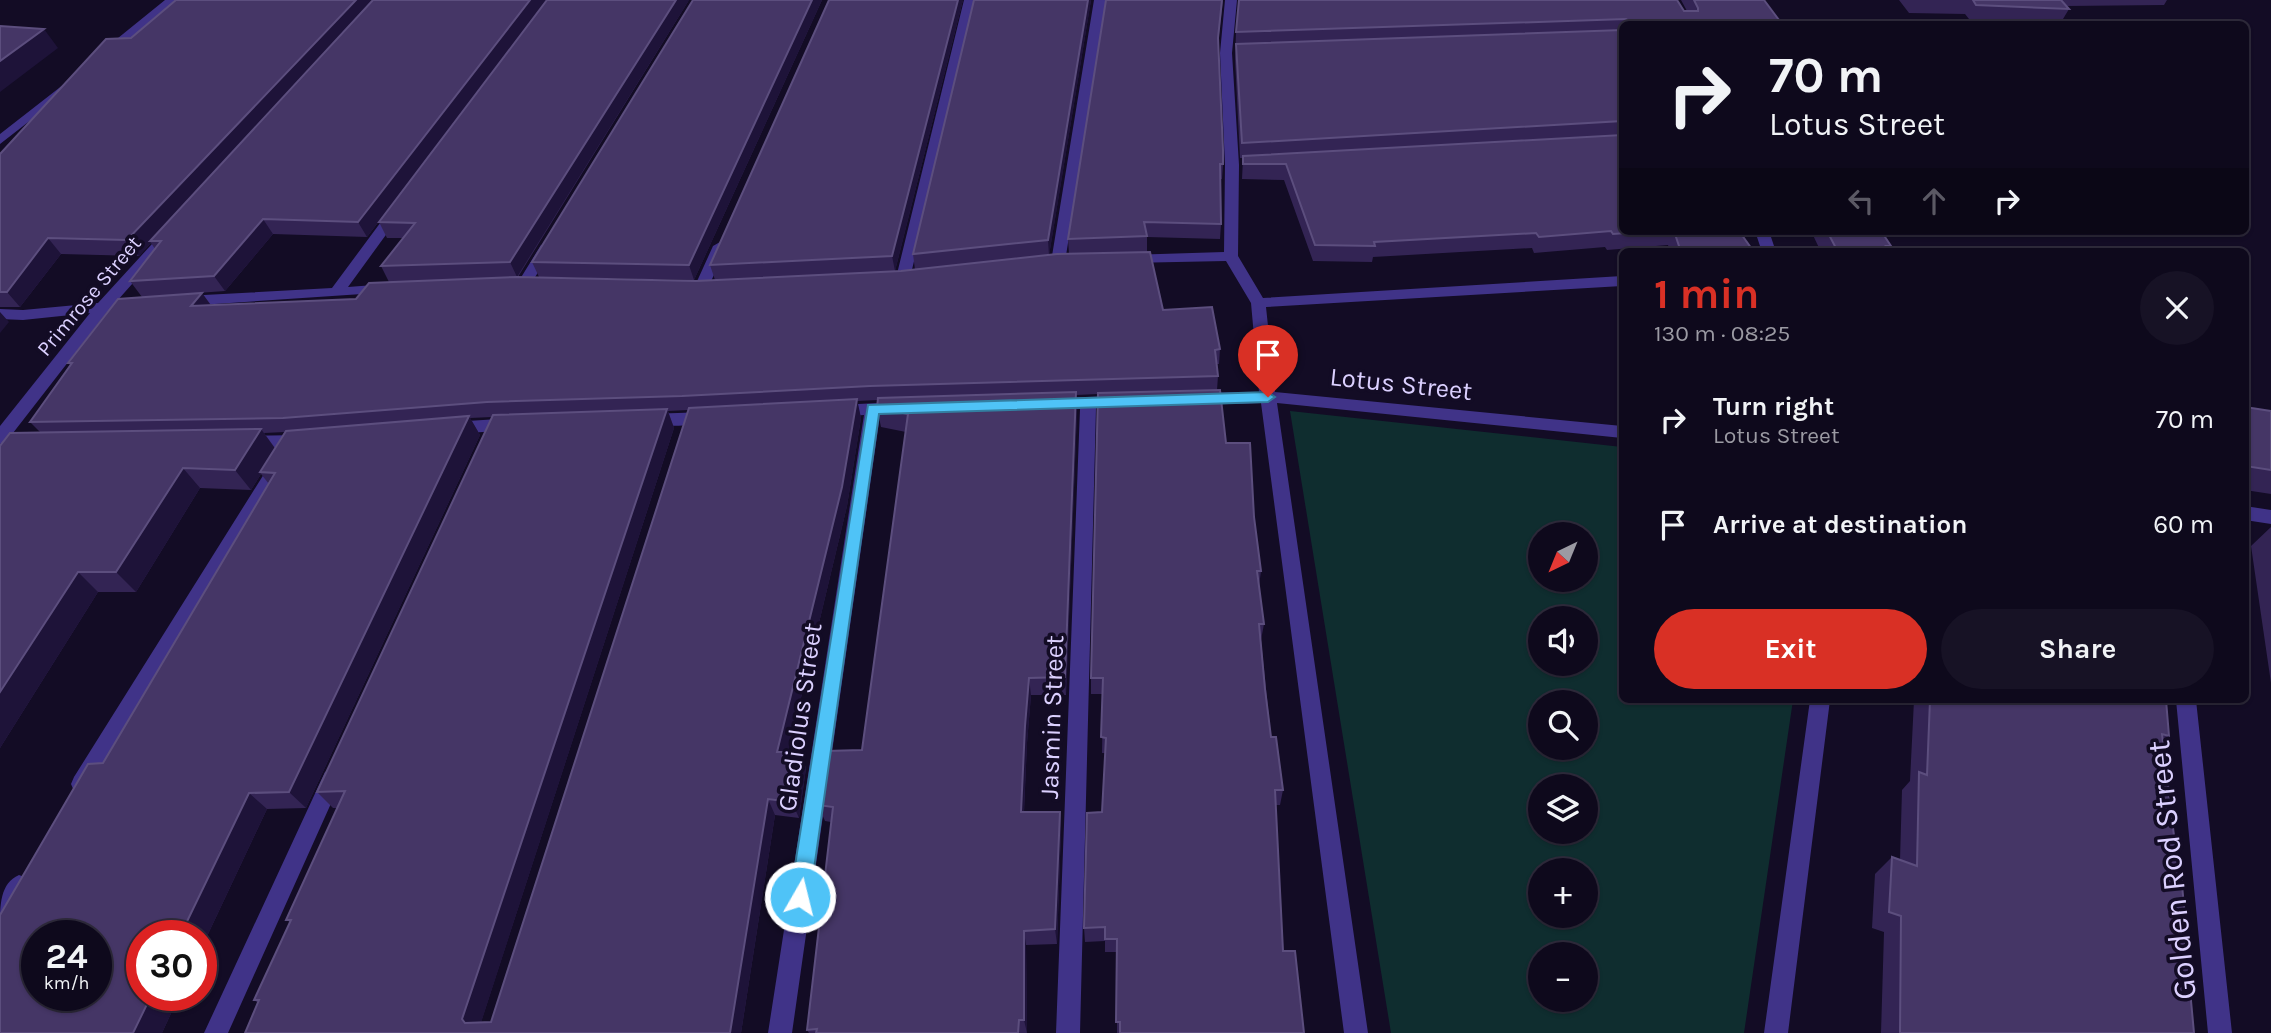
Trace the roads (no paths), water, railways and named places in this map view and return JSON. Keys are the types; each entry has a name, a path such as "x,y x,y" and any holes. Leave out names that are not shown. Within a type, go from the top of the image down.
{"street":[{"path":"97,61 172,0"},
{"path":"903,277 970,0"},
{"path":"1058,262 1100,0"},
{"path":"1231,0 1239,165 1231,256 1258,303 1268,397 1356,1033"},
{"path":"0,140 75,79"},
{"path":"337,290 404,201"},
{"name":"Primrose Street","path":"5,443 103,307 178,225"},
{"path":"525,284 553,237"},
{"path":"701,287 724,238"},
{"path":"1111,260 1231,256"},
{"path":"1258,303 1619,281"},
{"path":"0,314 23,315 165,302 404,288"},
{"name":"Lotus Street","path":"1185,400 1268,397 1619,432"},
{"path":"1034,405 1144,401"},
{"name":"Jasmin Street","path":"1068,1033 1088,404"},
{"path":"820,412 913,408"},
{"name":"Gladiolus Street","path":"780,1033 873,409"},
{"path":"633,421 727,417"},
{"path":"679,445 688,419"},
{"path":"441,429 522,424"},
{"path":"483,450 495,425"},
{"path":"223,442 320,439"},
{"path":"73,796 293,441"},
{"path":"2249,514 2271,517"},
{"path":"1776,1033 1820,703"},
{"name":"Golden Rod Street","path":"2186,703 2220,1033"},
{"path":"215,1033 338,767"},
{"path":"0,915 29,867"}]}
